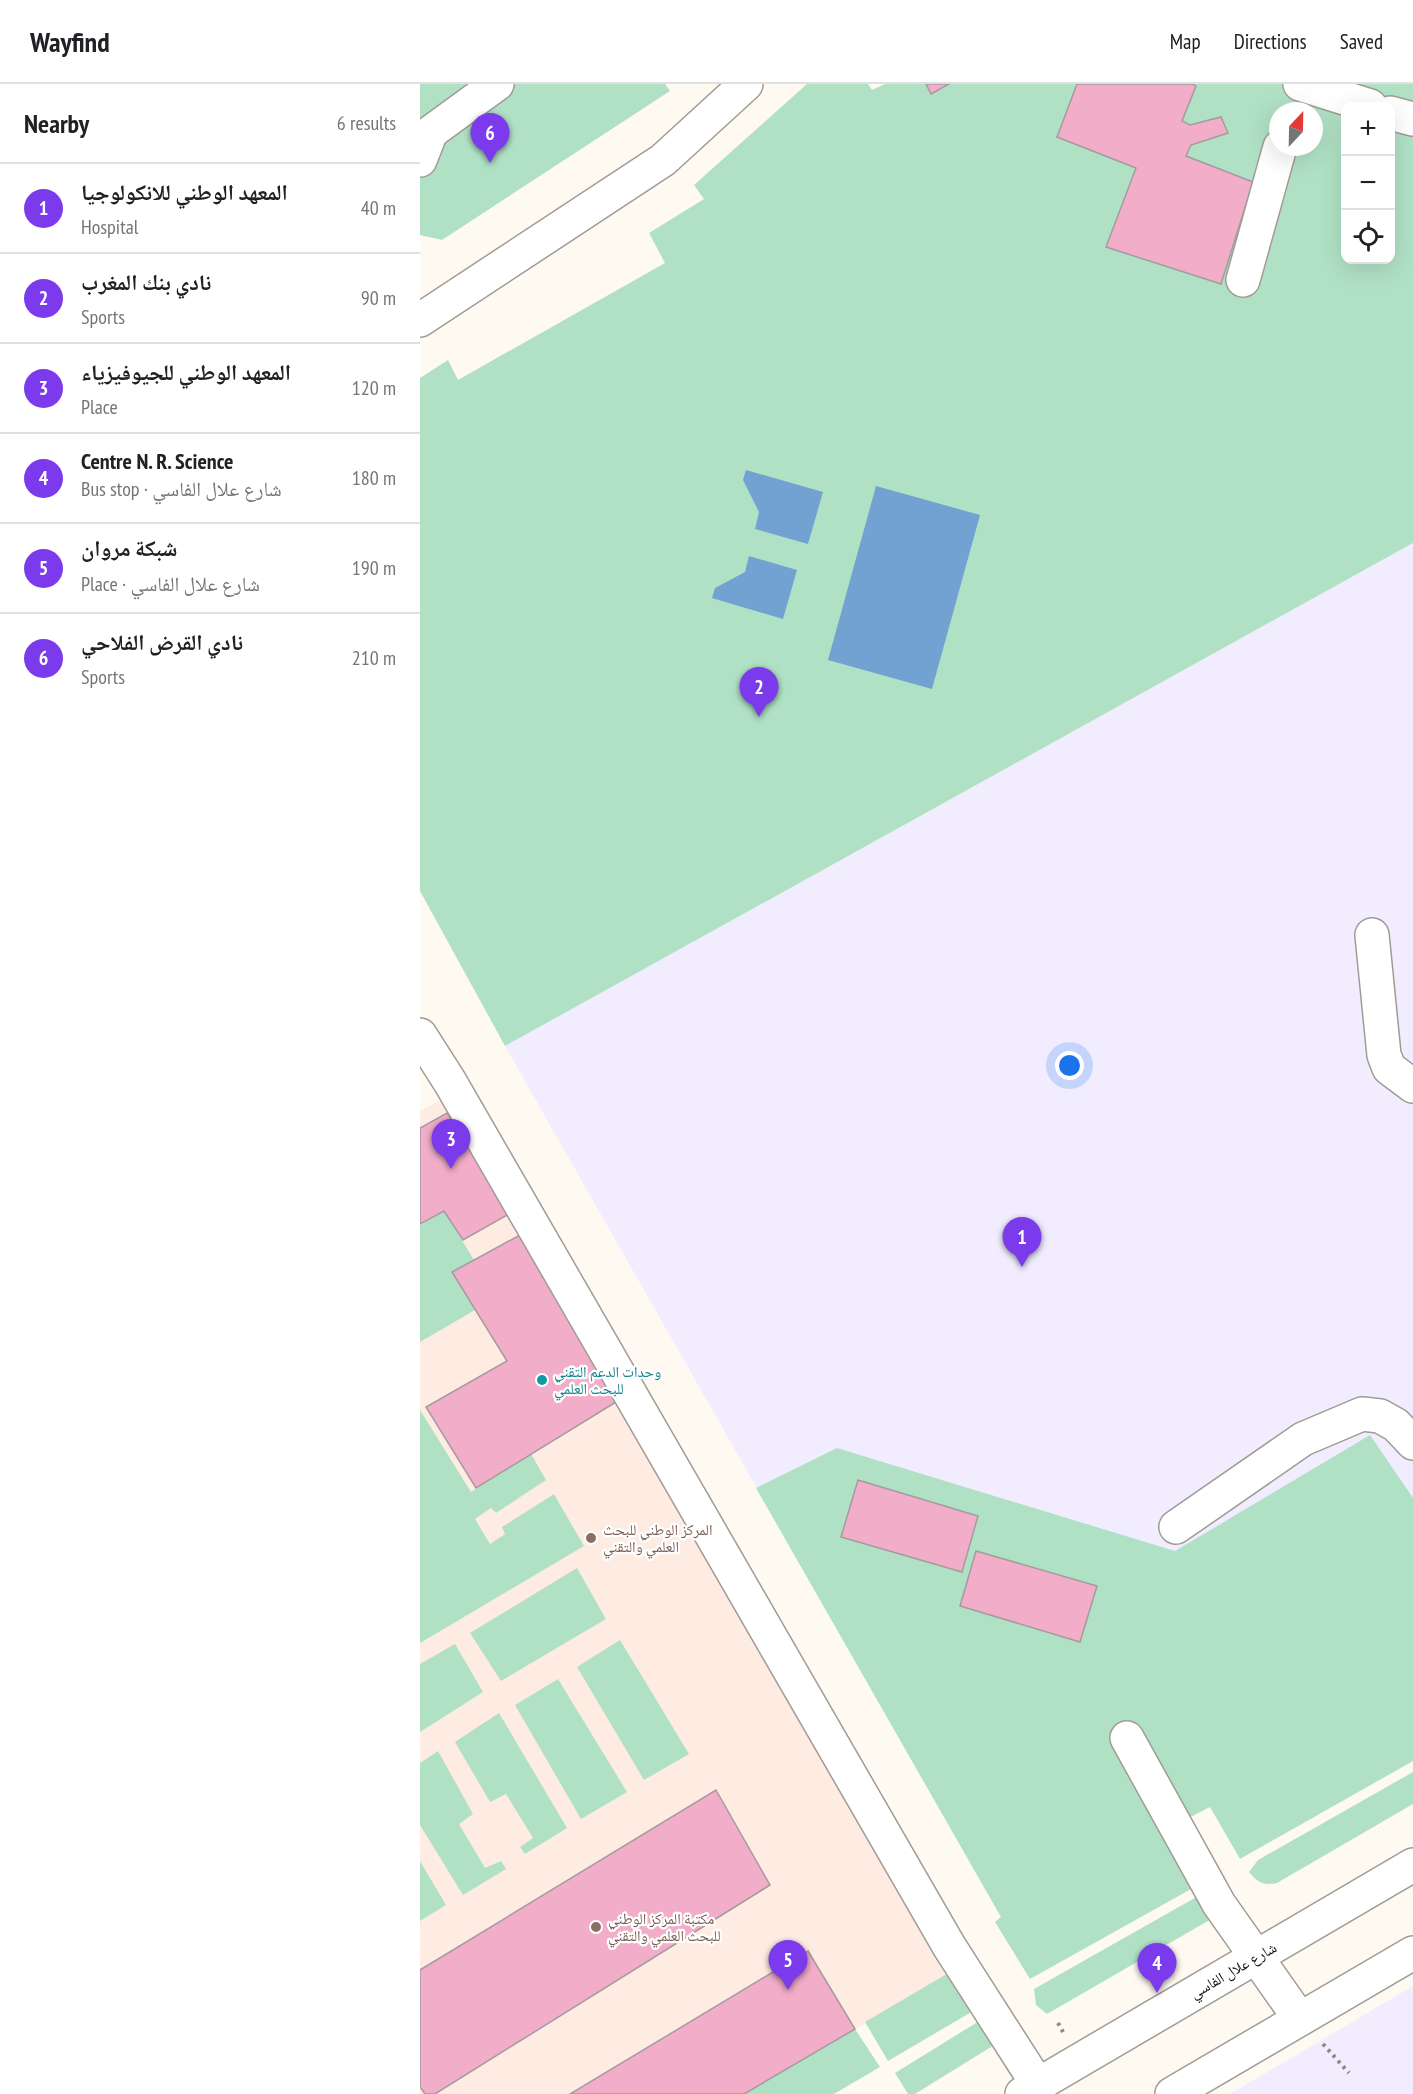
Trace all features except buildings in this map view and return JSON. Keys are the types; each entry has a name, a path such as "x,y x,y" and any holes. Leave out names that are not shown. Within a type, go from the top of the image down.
{"street":[{"path":"420,160 431,132 497,84"},
{"path":"420,320 663,160 746,84"},
{"path":"1293,102 1299,84 1357,102"},
{"path":"1395,114 1413,119"},
{"path":"420,125 453,115"},
{"path":"1243,280 1277,156"},
{"path":"1372,935 1384,1056 1389,1068 1413,1086"},
{"path":"420,1035 450,1082 1030,2089"},
{"path":"1176,1527 1303,1440 1362,1414 1380,1416 1396,1425 1413,1443"},
{"path":"1127,1738 1219,1904 1300,2019"},
{"name":"شارع علال الفاسي","path":"1030,2089 1413,1865"},
{"path":"1172,2094 1413,1953"}],"shaded area":[{"path":"1413,543 1413,1698 1001,1917 505,1046"},
{"name":"المركز الوطني للبحث العلمي والتقني","path":"457,1091 977,1958 744,2094 420,2094 420,1643 493,1598 420,1478 420,1111"},
{"path":"1413,1986 1413,2094 1230,2094"}],"green space":[{"path":"420,84 665,84 670,91 442,240 420,235"},
{"path":"807,84 868,84 872,90 885,84 1413,84 1413,543 505,1046 420,891 420,378 448,360 458,380 665,263 649,233 704,199 694,185"},
{"path":"444,1211 474,1260 452,1272 475,1310 420,1342 420,1224"},
{"path":"420,1410 471,1492 531,1454 546,1480 496,1513 491,1508 475,1519 490,1544 505,1534 502,1527 554,1494 584,1546 420,1643"},
{"path":"1370,1435 1413,1498 1413,1761 1240,1859 1210,1807 1169,1828 1200,1884 1030,1979 995,1922 1001,1917 756,1488 837,1448 1175,1551"},
{"path":"577,1568 606,1619 501,1681 470,1633"},
{"path":"620,1640 689,1754 644,1780 577,1667"},
{"path":"455,1644 483,1692 420,1732 420,1664"},
{"path":"558,1679 627,1792 581,1819 515,1705"},
{"path":"499,1713 567,1828 525,1854 520,1847 533,1838 506,1794 490,1802 455,1742"},
{"path":"438,1751 473,1814 459,1824 485,1868 501,1861 506,1869 463,1895 420,1825 420,1763"},
{"path":"1413,1772 1413,1804 1277,1883 1261,1882 1249,1872 1258,1860"},
{"path":"420,1861 446,1905 420,1921"},
{"path":"1200,1895 1213,1918 1047,2014 1036,2005 1034,1989"},
{"path":"962,1965 985,2004 888,2061 865,2022"},
{"path":"984,2018 999,2042 915,2094 908,2094 895,2073"},
{"path":"855,2029 880,2067 834,2094 744,2094"}],"water":[{"path":"746,470 823,492 808,544 755,529 759,512 743,480"},
{"path":"876,486 980,515 932,689 828,660"},
{"path":"749,556 797,570 783,619 712,598 715,588 745,572"}],"place":[{"name":"نادي القرض الفلاحي","path":"490,163"},
{"name":"نادي بنك المغرب","path":"759,717"},
{"name":"المعهد الوطني للجيوفيزياء","path":"451,1169"},
{"name":"المعهد الوطني للانكولوجيا","path":"1022,1267"},
{"name":"وحدات الدعم التقني للبحث العلمي","path":"542,1380"},
{"name":"المركز الوطني للبحث العلمي والتقني","path":"591,1538"},
{"name":"مكتبة المركز الوطني للبحث العلمي والتقني","path":"596,1927"},
{"name":"شبكة مروان","path":"788,1990"},
{"name":"Centre N. R. Science","path":"1157,1993"}]}
